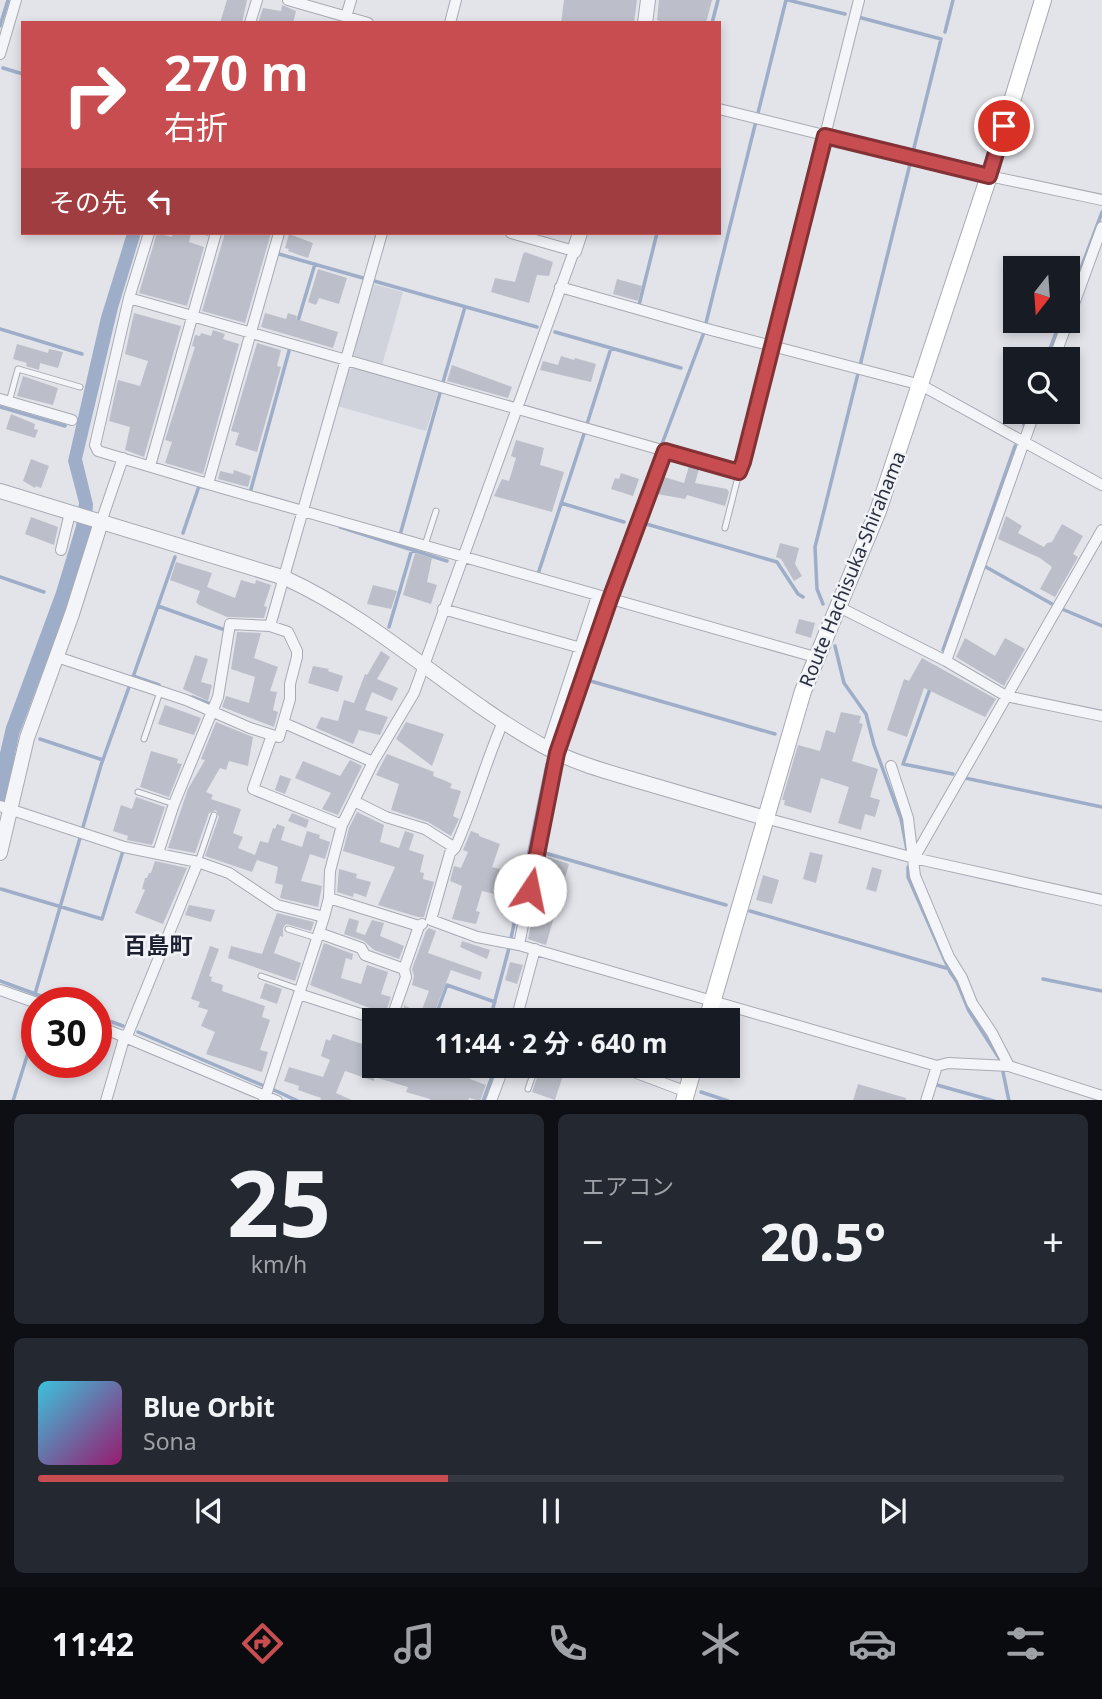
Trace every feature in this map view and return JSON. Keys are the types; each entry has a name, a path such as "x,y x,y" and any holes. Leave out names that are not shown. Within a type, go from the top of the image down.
{"main road":[{"name":"Route Hachisuka-Shirahama","path":"711,1008 815,657 878,512 989,176 1043,0"},
{"path":"685,1096 690,1078"}],"street":[{"path":"0,54 16,0"},
{"path":"251,21 257,0"},
{"path":"288,0 362,21"},
{"path":"346,16 351,0"},
{"path":"451,21 456,0"},
{"path":"645,21 648,0"},
{"path":"129,298 739,472 859,0"},
{"path":"318,21 321,9"},
{"path":"721,109 989,176 1102,199"},
{"path":"1058,347 1102,227"},
{"path":"148,235 129,298 95,445 98,451 815,657"},
{"path":"150,466 215,235"},
{"path":"208,484 278,235"},
{"path":"271,626 381,235"},
{"path":"518,235 574,251"},
{"path":"112,1031 269,1099 324,917 329,898 330,871 342,825 373,762 414,693 579,235"},
{"path":"560,287 921,385 1102,485"},
{"path":"4,400 72,420"},
{"path":"946,661 1030,424"},
{"path":"552,751 604,598 661,450"},
{"path":"0,853 5,808 57,657 97,521 122,458"},
{"path":"0,491 285,578 317,592 503,722 552,751 604,771 914,858 1102,900"},
{"path":"61,550 71,513"},
{"path":"914,858 1102,530"},
{"path":"514,944 552,751 581,648 604,598"},
{"path":"837,606 946,661 1006,696 1102,716"},
{"path":"443,609 581,648"},
{"path":"57,657 160,692 212,712 250,728 279,737 285,723 297,651 288,632 271,626 230,624 222,679 212,712 174,804 158,853"},
{"path":"431,920 450,853 455,848 472,810 487,760 503,722"},
{"path":"285,723 373,762"},
{"path":"272,735 253,789 342,825"},
{"path":"891,766 908,818 915,876 949,957 1009,1066"},
{"path":"354,801 386,817 425,830 455,848"},
{"path":"5,808 124,847 198,862 229,873 277,905 324,917"},
{"path":"106,1100 126,1036 198,862"},
{"path":"329,898 419,926 431,920 477,937 535,949 937,1066 948,1063 1009,1066 1102,1097"},
{"path":"395,1008 406,977 404,969 419,926"},
{"path":"318,935 361,948 365,955 404,969"},
{"path":"519,1008 535,949"},
{"path":"0,990 21,997"},
{"path":"300,992 362,1014"},
{"path":"926,1100 937,1066"},
{"path":"491,1100 500,1078"},
{"path":"645,1078 685,1096"}],"lane":[{"path":"4,400 18,369 80,387"},
{"path":"725,527 739,472"},
{"path":"425,547 436,511"},
{"path":"144,739 160,692"},
{"path":"138,792 174,804"},
{"path":"198,862 214,816"},
{"path":"288,929 318,935"},
{"path":"261,976 300,992"},
{"path":"528,1089 532,1078"}],"shaded area":[{"path":"373,284 403,292 382,365 355,358 352,352"},
{"path":"355,368 438,392 426,431 337,406 348,370"}],"water":[{"path":"126,235 140,235 118,308 82,459 93,504 91,531 64,616 19,735 5,803 0,812 0,753 6,727 56,592 76,526 79,503 68,461 101,317"}],"building":[{"path":"227,0 247,0 242,21 221,21"},
{"path":"564,0 637,0 634,21 561,21"},
{"path":"659,0 712,0 707,21 657,20"},
{"path":"282,5 296,11 294,21 259,21 263,8 281,11"},
{"path":"156,235 191,235 189,242 204,247 187,306 139,293"},
{"path":"224,235 270,235 245,323 202,311"},
{"path":"289,235 313,243 308,258 285,248"},
{"path":"525,252 553,262 549,276 537,275 529,303 491,292 495,278 515,282"},
{"path":"318,269 347,278 339,304 319,298 316,305 308,302"},
{"path":"617,279 642,286 638,301 613,294"},
{"path":"134,313 181,326 144,457 125,450 130,427 109,421 118,380 140,386 148,361 125,354"},
{"path":"265,313 286,319 288,313 297,316 296,319 338,332 333,348 261,327"},
{"path":"213,330 225,334 223,339 239,344 203,474 165,463 172,442 165,440 195,347 192,346 195,335 200,336 201,333 211,336"},
{"path":"257,343 281,350 277,366 281,367 257,452 235,445 239,433 231,431"},
{"path":"17,344 48,353 49,349 63,352 58,368 40,363 39,370 13,359"},
{"path":"561,356 596,364 591,382 540,370 543,361 558,365"},
{"path":"452,365 512,387 508,398 447,381"},
{"path":"23,376 58,388 53,405 17,396"},
{"path":"11,414 35,424 34,429 38,430 35,438 6,429"},
{"path":"516,440 544,448 540,465 564,472 552,512 494,496 502,479 509,481 516,458 511,456"},
{"path":"31,459 49,466 41,488 35,488 23,481"},
{"path":"689,466 699,469 695,483 727,489 729,492 725,506 687,495 685,499 657,494 664,477 684,483"},
{"path":"234,470 251,476 248,487 218,479 220,471 233,474"},
{"path":"621,473 639,479 633,496 611,489 615,478 619,479"},
{"path":"1006,516 1022,526 1018,533 1044,547 1052,542 1062,524 1083,536 1073,554 1078,557 1055,597 1040,589 1052,567 1040,558 998,539"},
{"path":"31,517 58,527 54,545 25,534"},
{"path":"780,543 799,548 795,564 802,576 794,581 781,559 776,557"},
{"path":"415,553 432,558 427,582 437,585 431,604 403,595"},
{"path":"176,562 212,573 207,587 235,598 241,580 255,584 256,580 271,585 264,606 267,607 264,618 227,617 199,605 196,602 200,591 170,580"},
{"path":"373,585 397,591 391,609 367,604"},
{"path":"799,619 815,623 811,638 795,633"},
{"path":"237,632 261,633 254,658 278,667 270,691 277,692 273,710 278,712 274,727 222,707 226,696 249,703 255,677 231,669"},
{"path":"965,638 995,656 1005,638 1025,649 1004,686 956,657"},
{"path":"381,651 390,657 377,679 398,688 392,701 372,692 365,710 388,717 380,735 359,730 353,744 316,728 321,717 338,721 344,700 354,703 365,674 367,675"},
{"path":"195,655 208,659 201,682 212,685 208,701 183,689"},
{"path":"922,658 996,699 985,717 924,688 907,737 887,730 904,679 909,681"},
{"path":"313,666 329,669 328,671 343,676 338,692 308,683"},
{"path":"165,705 201,718 194,735 158,724"},
{"path":"841,712 861,716 859,723 863,724 852,761 878,769 870,797 880,800 875,817 865,814 861,830 838,823 849,787 821,778 811,813 784,805 785,800 782,800 798,745 820,751 826,730 835,733"},
{"path":"216,722 253,737 248,766 229,761 226,770 220,768 206,792 213,795 211,799 241,809 233,833 243,837 238,848 255,855 260,841 268,843 277,824 285,827 281,840 302,847 307,831 330,842 325,859 310,854 301,881 322,886 318,907 280,898 283,885 275,883 278,867 257,860 252,872 205,856 219,817 216,810 209,813 195,853 168,848 188,789 205,760 201,759"},
{"path":"406,722 444,734 432,766 396,739"},
{"path":"151,751 178,759 177,763 182,764 169,797 140,787"},
{"path":"387,754 434,772 433,776 452,784 450,788 461,791 453,816 459,819 451,836 428,822 391,810 399,784 376,775"},
{"path":"350,760 362,766 338,815 322,809 331,793 295,778 303,761 340,776"},
{"path":"280,775 291,779 285,794 275,790"},
{"path":"136,797 165,807 152,845 127,840 128,836 113,831 121,805 132,809"},
{"path":"357,812 384,825 380,842 399,848 405,831 414,834 409,850 424,855 420,872 424,873 423,879 434,882 424,917 378,905 395,867 343,851 349,828"},
{"path":"292,813 309,820 306,828 288,821"},
{"path":"471,831 500,844 492,867 513,872 507,897 482,891 476,911 480,912 476,924 452,919 462,886 450,881 454,866 461,868 468,852 463,850"},
{"path":"810,852 823,855 816,883 803,879"},
{"path":"545,856 569,864 546,945 528,939"},
{"path":"155,861 187,868 163,924 135,913 145,890 142,889 145,878 151,873"},
{"path":"872,867 882,870 876,892 866,889"},
{"path":"339,869 357,874 356,878 371,882 366,897 354,893 353,897 337,892"},
{"path":"763,875 779,880 772,904 756,900"},
{"path":"189,905 215,910 211,922 185,915"},
{"path":"277,913 314,922 311,931 286,924 283,937 280,936 274,953 301,963 295,981 228,958 231,946 262,954"},
{"path":"349,918 359,921 356,932 365,935 372,920 384,923 380,936 404,946 399,959 374,950 364,941 344,934"},
{"path":"429,928 436,931 428,953 482,972 480,980 451,970 436,1008 423,1008 429,991 412,985 412,969"},
{"path":"462,941 490,950 487,959 460,947"},
{"path":"324,943 353,954 352,960 346,958 341,978 361,984 367,965 388,972 381,994 391,997 387,1008 369,1008 310,985"},
{"path":"210,946 219,949 209,976 212,977 211,981 223,985 222,991 265,1006 262,1017 270,1020 260,1050 268,1052 262,1072 206,1054 215,1032 201,1026 208,1010 198,1007 200,1002 191,999"},
{"path":"510,962 523,965 517,984 505,980"},
{"path":"265,983 282,989 277,1004 260,998"},
{"path":"333,1034 362,1044 362,1077 345,1071 336,1093 352,1100 320,1100 298,1090 299,1086 284,1081 289,1067 323,1077 330,1060 321,1056 326,1039 330,1041"},
{"path":"377,1078 470,1078 486,1085 480,1100 430,1100 406,1092 408,1087"},
{"path":"537,1078 562,1078 555,1100 532,1092"},
{"path":"858,1084 906,1098 906,1100 853,1100"}],"waterway":[{"path":"0,26 8,0"},
{"path":"713,21 718,0"},
{"path":"556,738 607,590 703,335 786,0"},
{"path":"788,0 845,14"},
{"path":"945,32 953,0"},
{"path":"823,604 817,589 815,547 941,39 858,17"},
{"path":"3,68 21,73"},
{"path":"1080,271 1102,212"},
{"path":"639,305 656,235"},
{"path":"279,254 363,278"},
{"path":"297,324 315,264"},
{"path":"374,281 537,327"},
{"path":"443,382 465,307"},
{"path":"0,329 82,354"},
{"path":"555,332 681,368"},
{"path":"1051,347 1056,333"},
{"path":"587,424 611,348"},
{"path":"250,493 289,351"},
{"path":"400,535 440,393"},
{"path":"0,407 65,426"},
{"path":"538,574 584,434"},
{"path":"943,650 1015,446"},
{"path":"183,533 199,486 203,487"},
{"path":"561,503 624,522"},
{"path":"643,523 777,562 798,594 803,597"},
{"path":"340,527 447,561"},
{"path":"389,627 412,549"},
{"path":"133,677 175,557"},
{"path":"986,567 1052,604"},
{"path":"0,577 44,592"},
{"path":"158,606 225,630 226,627"},
{"path":"1062,609 1102,626"},
{"path":"835,646 844,683 866,714 874,745 901,819 907,850"},
{"path":"133,676 159,685"},
{"path":"587,680 775,734"},
{"path":"931,686 903,764 953,774"},
{"path":"83,827 101,765 129,687"},
{"path":"192,697 210,704"},
{"path":"40,739 103,760"},
{"path":"493,1008 509,948 547,764"},
{"path":"965,778 1102,807"},
{"path":"37,987 80,838"},
{"path":"1,889 102,919 123,851"},
{"path":"545,853 726,905"},
{"path":"908,867 908,877 950,972 969,1011 999,1058"},
{"path":"750,911 946,968"},
{"path":"1043,979 1102,991"},
{"path":"0,981 21,989"},
{"path":"438,1008 447,985 495,1002"},
{"path":"112,1022 123,1026"},
{"path":"138,1032 264,1086"},
{"path":"1003,1072 1009,1100"},
{"path":"13,1100 21,1075"},
{"path":"483,1100 492,1078"},
{"path":"937,1085 990,1100"},
{"path":"274,1090 296,1100"},
{"path":"701,1092 725,1100"}],"district":[{"name":"百島町","path":"158,946"}],"route":[{"path":"530,890 557,753 665,451 739,472 743,462 825,136 989,176 1004,126"}]}
